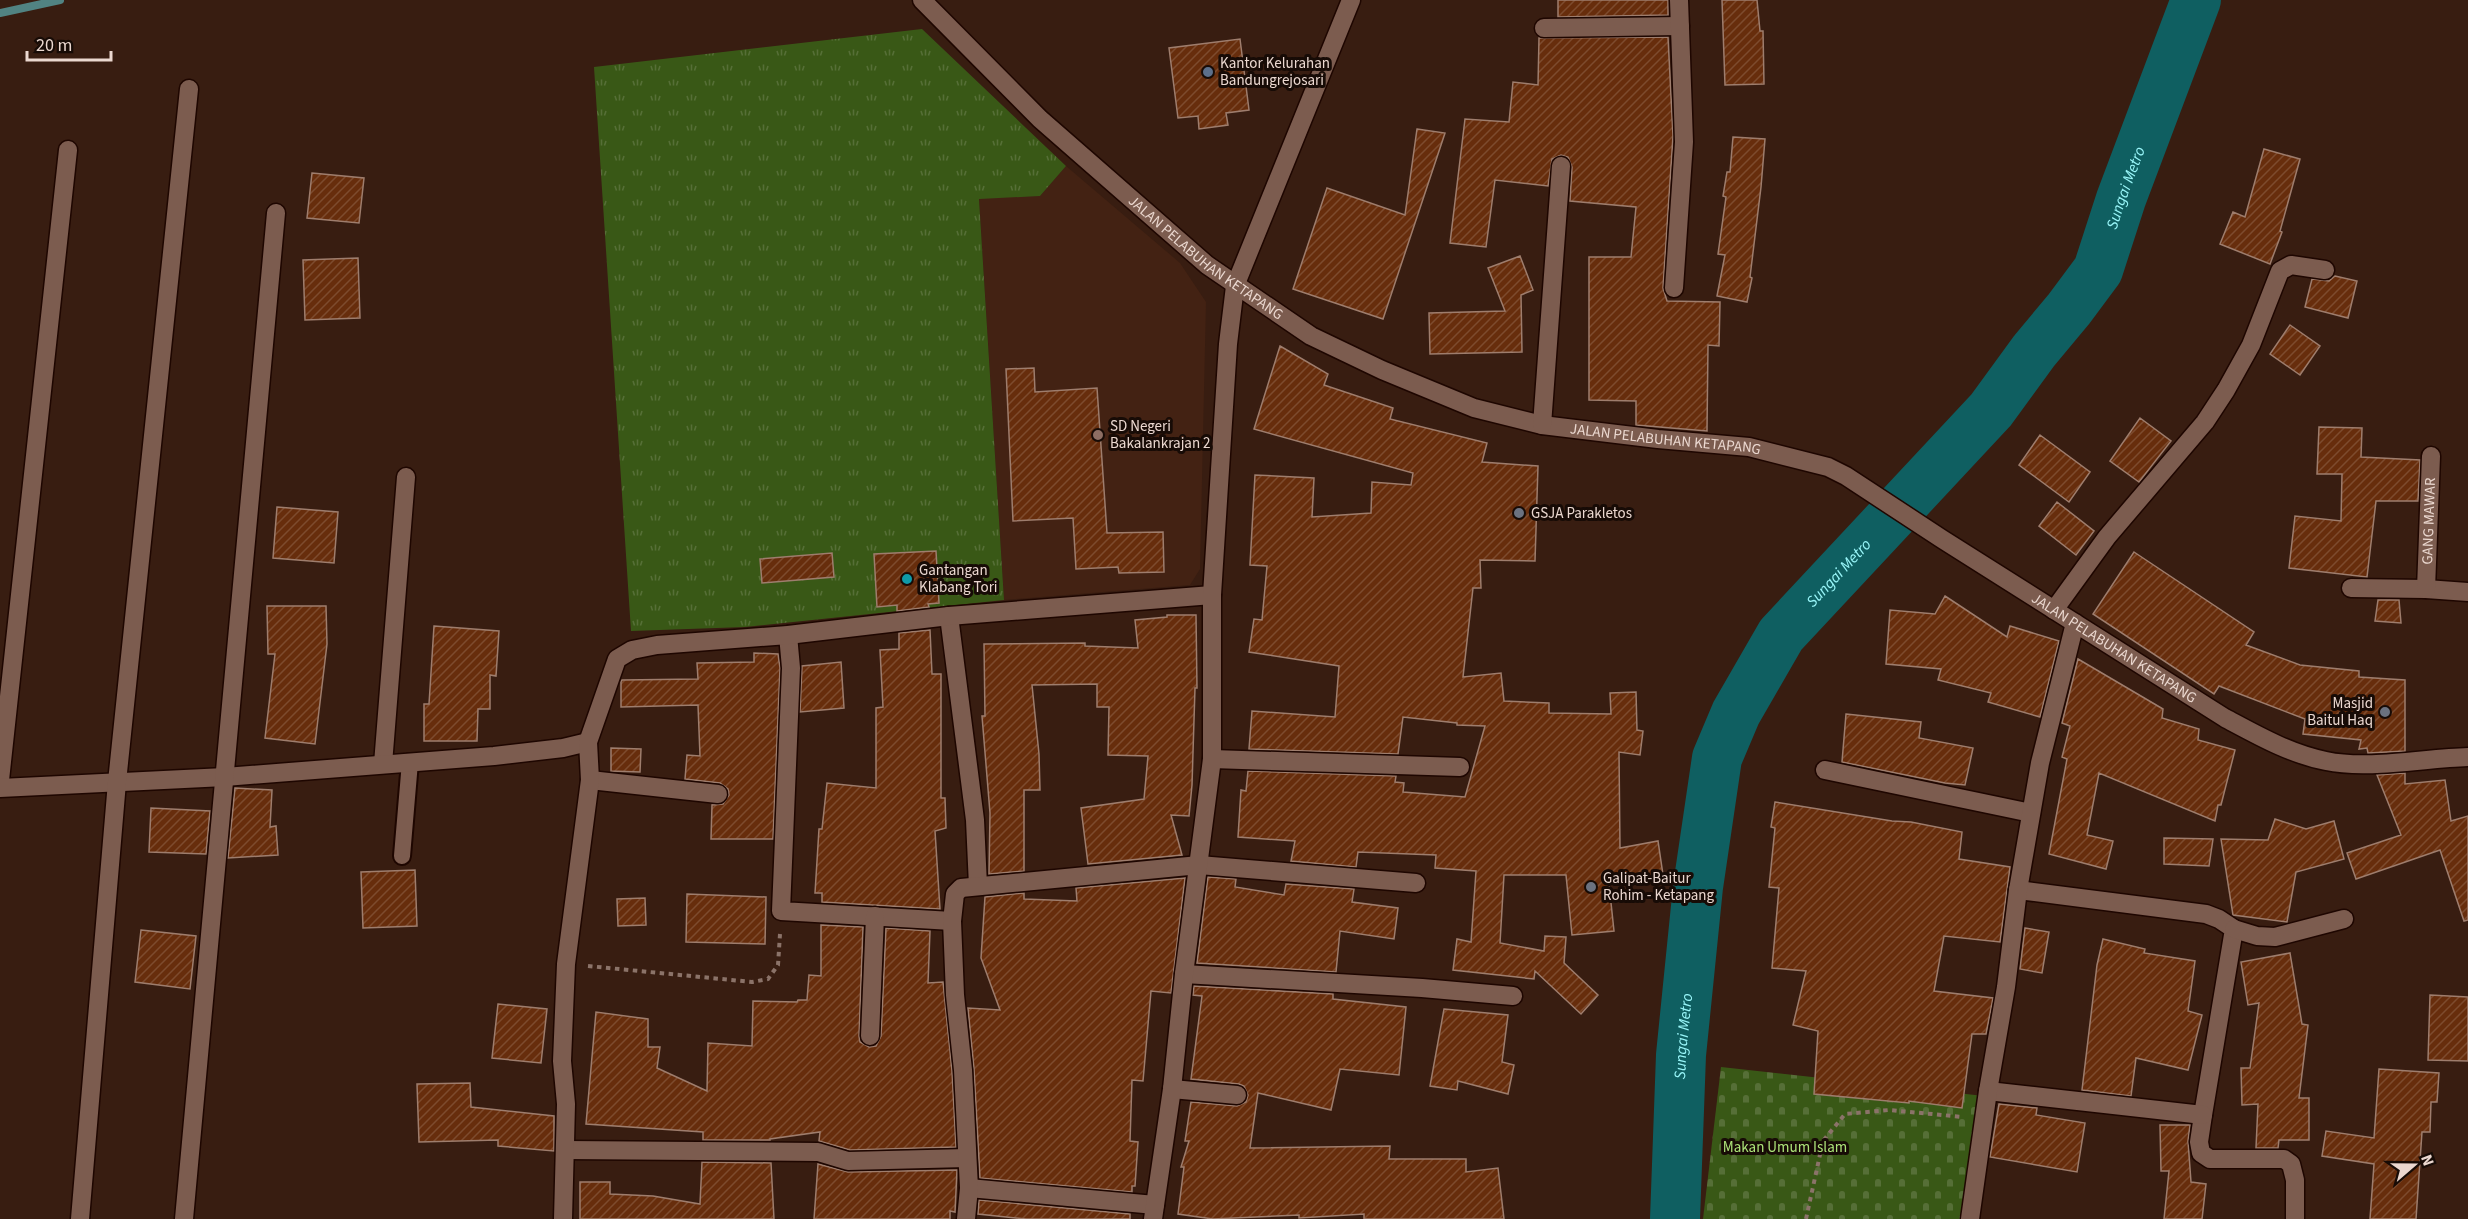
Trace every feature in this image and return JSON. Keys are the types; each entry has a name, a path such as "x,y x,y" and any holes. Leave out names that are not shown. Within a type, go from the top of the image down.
{"street":[{"name":"JALAN PELABUHAN KETAPANG","path":"922,0 1040,119 1208,265 1234,286 1311,336 1382,370 1474,408 1542,425 1749,447 1816,463 1846,476 2225,718 2262,738 2306,756 2328,762 2355,763 2468,757"},
{"path":"969,1188 1154,1212 1172,1089 1184,974 1212,759 1212,595 1228,344 1234,286 1352,0"},
{"path":"1674,288 1684,142 1679,0"},
{"path":"1544,28 1680,26"},
{"path":"80,1219 117,782 189,89"},
{"path":"0,780 68,150"},
{"path":"1542,425 1561,166"},
{"path":"184,1219 276,213"},
{"path":"2054,610 2107,537 2205,422 2251,345 2280,272 2291,265 2325,270"},
{"name":"GANG MAWAR","path":"2427,588 2431,456"},
{"path":"383,764 406,477"},
{"path":"2351,588 2427,588 2468,592"},
{"path":"563,1219 567,1104 562,1060 566,964 590,780 588,742 617,659 632,650 657,645 788,634 949,616 1212,595"},
{"path":"949,616 975,820 978,886"},
{"path":"1970,1219 2031,813 2040,763 2075,623"},
{"path":"788,634 791,668 781,911 952,921"},
{"path":"0,788 225,777 494,756 563,748 588,742"},
{"path":"1212,759 1460,767"},
{"path":"1825,770 2031,813"},
{"path":"590,780 718,794"},
{"path":"966,1219 969,1188 952,921 955,894 961,888 1199,865 1416,883"},
{"path":"2018,890 2206,914 2234,929 2275,938 2344,919"},
{"path":"870,1036 875,916"},
{"path":"2234,929 2199,1142 2201,1153 2208,1158 2284,1159 2291,1164 2295,1180 2295,1219"},
{"path":"1184,974 1422,988 1513,996"},
{"path":"1172,1089 1237,1095"},
{"path":"1988,1091 2203,1115"},
{"path":"566,1150 818,1152 848,1161 967,1158"}],"lane":[{"path":"402,856 410,762"}],"path":[{"path":"566,964 752,982 768,979 778,965 781,911"},
{"path":"1806,1219 1823,1141 1845,1114 1889,1110 1984,1119"}],"shaded area":[{"name":"SD Negeri Bakalankrajan 2","path":"1066,166 1180,263 1206,302 1200,569 1190,585 1004,600 979,198 1040,196"}],"green space":[{"path":"922,29 1066,166 1040,196 979,199 1004,600 745,627 631,631 594,67"},
{"name":"Makan Umum Islam","path":"1721,1067 1984,1096 1961,1219 1703,1219"}],"building":[{"path":"1558,0 1668,0 1668,15 1558,17"},
{"path":"1722,0 1757,0 1760,31 1763,31 1764,84 1725,85"},
{"path":"1668,37 1673,136 1663,288 1667,301 1720,302 1719,346 1708,345 1707,431 1636,425 1636,401 1589,400 1589,257 1631,257 1636,207 1570,201 1572,167 1568,157 1561,155 1552,159 1548,186 1495,180 1486,247 1450,243 1465,119 1509,122 1513,82 1538,85 1539,38"},
{"name":"Kantor Kelurahan Bandungrejosari","path":"1240,39 1249,110 1226,113 1228,125 1199,129 1198,116 1178,118 1169,48"},
{"path":"1417,129 1445,133 1383,319 1293,289 1327,188 1405,215"},
{"path":"1733,137 1765,139 1750,277 1752,278 1747,302 1717,296 1725,255 1718,254 1726,197 1723,196 1727,172 1730,172"},
{"path":"2264,149 2300,159 2280,231 2282,232 2270,264 2220,244 2233,212 2245,217"},
{"path":"312,173 364,178 359,223 307,218"},
{"path":"1520,256 1533,290 1521,295 1522,352 1430,354 1429,313 1505,311 1488,268"},
{"path":"358,258 360,318 305,320 303,260"},
{"path":"2335,276 2357,281 2348,318 2305,307 2312,279 2329,281"},
{"path":"2290,325 2320,346 2300,375 2270,354"},
{"path":"1280,346 1328,374 1324,385 1393,408 1390,419 1487,443 1482,462 1538,466 1535,561 1480,560 1481,588 1473,588 1463,677 1501,673 1504,701 1549,703 1549,713 1611,714 1610,693 1636,692 1637,730 1643,731 1640,755 1619,752 1620,848 1658,841 1663,875 1609,884 1614,931 1572,935 1566,875 1504,875 1500,943 1544,951 1545,936 1566,937 1564,963 1598,995 1581,1014 1535,971 1534,979 1453,970 1457,939 1471,942 1476,871 1435,868 1436,855 1358,852 1356,867 1291,861 1295,841 1238,837 1241,790 1246,791 1248,771 1396,776 1395,782 1404,783 1403,792 1465,797 1485,726 1457,725 1457,723 1403,717 1398,754 1249,749 1252,711 1335,717 1339,666 1249,652 1254,619 1262,620 1267,566 1250,565 1255,475 1314,478 1312,517 1371,513 1372,482 1411,485 1413,473 1254,429"},
{"path":"1034,368 1035,392 1097,388 1107,533 1163,532 1164,572 1119,573 1118,567 1076,569 1073,518 1013,521 1006,369"},
{"path":"2140,418 2171,441 2139,482 2110,461"},
{"path":"2319,427 2362,428 2361,457 2420,460 2418,501 2376,501 2367,577 2289,568 2295,516 2341,521 2342,474 2317,474"},
{"path":"2040,435 2090,472 2069,502 2019,465"},
{"path":"2057,502 2094,531 2076,555 2039,526"},
{"path":"277,507 338,512 334,563 273,558"},
{"name":"Gantangan Klabang Tori","path":"936,551 939,603 928,604 929,607 897,611 897,605 877,607 874,554"},
{"path":"2134,552 2254,632 2246,645 2300,665 2359,671 2359,677 2405,680 2405,751 2368,753 2367,748 2359,749 2361,740 2303,734 2305,719 2219,686 2214,694 2093,614"},
{"path":"832,553 834,577 762,583 760,559"},
{"path":"1945,596 2007,637 2010,626 2059,641 2040,717 1988,702 1991,693 1938,680 1941,669 1886,664 1890,610 1935,614"},
{"path":"2378,600 2399,600 2401,623 2375,621"},
{"path":"267,606 326,606 327,644 315,744 265,738 275,654 268,654"},
{"path":"1167,615 1196,615 1197,688 1195,688 1189,816 1171,815 1182,855 1088,864 1081,808 1144,799 1148,756 1108,755 1109,707 1097,707 1097,684 1032,685 1040,790 1024,790 1024,871 989,874 990,813 982,716 985,716 984,644 1085,643 1085,646 1138,648 1135,620 1167,617"},
{"path":"434,626 499,631 496,676 490,675 490,709 478,709 477,741 424,741 424,704 429,704"},
{"path":"930,630 932,674 941,674 941,798 945,798 946,828 935,831 940,909 822,902 822,893 815,893 819,829 822,829 827,783 876,788 876,708 883,707 880,650 899,649 899,633"},
{"path":"754,653 778,654 780,668 773,839 711,839 712,805 723,804 729,795 728,789 720,783 685,779 687,755 700,756 698,705 621,707 621,682 622,680 698,679 697,663 754,662"},
{"path":"2078,659 2163,709 2162,718 2199,729 2198,740 2235,750 2215,821 2099,773 2087,835 2113,841 2106,869 2049,854 2067,759 2062,757 2070,726 2062,723"},
{"path":"841,662 844,708 800,712 802,666"},
{"path":"1846,714 1921,722 1919,738 1973,748 1965,785 1842,762"},
{"path":"611,748 641,749 640,772 611,771"},
{"path":"2405,773 2405,784 2445,780 2451,821 2468,816 2468,920 2464,921 2440,850 2356,879 2347,853 2401,835 2377,775"},
{"path":"235,788 272,790 270,827 276,826 278,855 228,858"},
{"path":"1775,802 1962,832 1959,859 2010,867 2000,942 1944,936 1934,991 1993,998 1986,1034 1972,1034 1962,1108 1909,1101 1909,1103 1814,1094 1818,1031 1793,1025 1806,971 1772,968 1779,888 1769,887 1775,828 1771,827"},
{"path":"151,808 210,811 206,854 149,852"},
{"path":"2275,819 2306,829 2334,821 2344,859 2296,872 2287,922 2233,915 2221,839 2268,840"},
{"path":"2164,838 2213,839 2209,866 2164,864"},
{"path":"415,870 417,926 363,928 361,872"},
{"path":"1208,877 1236,879 1235,887 1284,895 1286,884 1354,889 1352,902 1398,908 1394,939 1340,931 1336,972 1197,963"},
{"path":"1185,878 1171,993 1151,991 1143,1081 1132,1080 1130,1141 1138,1142 1135,1186 1132,1186 1132,1192 980,1178 968,1008 1000,1010 981,958 985,897 1024,893 1024,899 1077,901 1076,888"},
{"path":"687,894 766,897 765,944 686,942"},
{"path":"645,898 646,925 618,926 617,899"},
{"path":"821,925 863,927 859,1036 860,1042 869,1047 876,1046 881,1036 886,928 930,931 928,983 943,982 952,1071 956,1147 850,1150 819,1141 820,1132 770,1140 703,1140 703,1132 586,1124 596,1012 648,1019 648,1047 660,1047 657,1068 707,1091 708,1043 752,1046 753,1001 797,1002 807,1000 809,975 821,976"},
{"path":"2025,928 2049,932 2042,973 2020,969"},
{"path":"141,930 196,936 190,989 135,982"},
{"path":"2103,939 2145,949 2144,953 2195,961 2188,1011 2202,1015 2188,1070 2136,1058 2131,1096 2082,1090 2097,965"},
{"path":"2290,953 2302,1024 2308,1025 2299,1098 2309,1098 2309,1140 2279,1140 2278,1148 2256,1148 2258,1104 2242,1105 2241,1068 2250,1068 2259,1003 2248,1005 2241,962"},
{"path":"1194,986 1333,994 1333,999 1406,1007 1399,1075 1340,1069 1331,1110 1258,1093 1250,1148 1390,1146 1389,1159 1466,1159 1466,1172 1498,1168 1504,1219 1364,1219 1364,1214 1299,1218 1299,1215 1213,1219 1178,1214 1184,1167 1181,1167 1189,1141 1185,1141 1191,1102 1237,1106 1246,1102 1248,1095 1244,1086 1239,1084 1191,1079 1202,996 1193,995"},
{"path":"2430,995 2468,997 2468,1061 2428,1060"},
{"path":"498,1004 547,1009 541,1063 492,1058"},
{"path":"1444,1009 1508,1015 1502,1062 1514,1065 1508,1094 1458,1081 1457,1090 1430,1086"},
{"path":"2379,1069 2439,1073 2437,1102 2431,1102 2430,1132 2422,1132 2416,1219 2370,1219 2374,1164 2322,1156 2326,1131 2374,1138"},
{"path":"470,1083 471,1107 554,1116 554,1151 498,1146 498,1140 419,1142 417,1084"},
{"path":"1999,1104 2037,1108 2036,1115 2085,1123 2077,1172 1990,1157"},
{"path":"2160,1125 2190,1125 2188,1141 2191,1182 2206,1184 2202,1219 2164,1219 2169,1171 2161,1171"},
{"path":"702,1162 771,1163 774,1219 580,1219 580,1182 610,1182 610,1194 653,1196 700,1204"},
{"path":"818,1164 848,1172 957,1170 955,1212 950,1211 950,1219 814,1219"},
{"path":"979,1200 1130,1214 1130,1219 1026,1219 978,1214"}],"waterway":[{"path":"0,13 60,0"},
{"name":"Sungai Metro","path":"1675,1219 1681,1055 1698,887 1717,758 1736,713 1781,635 1991,410 2098,270 2121,199 2196,0"}],"place":[{"name":"Kantor Kelurahan Bandungrejosari","path":"1208,72"},
{"name":"SD Negeri Bakalankrajan 2","path":"1098,435"},
{"name":"GSJA Parakletos","path":"1519,513"},
{"name":"Gantangan Klabang Tori","path":"907,579"},
{"name":"Masjid Baitul Haq","path":"2385,712"},
{"name":"Galipat-Baitur Rohim - Ketapang","path":"1591,887"}]}
